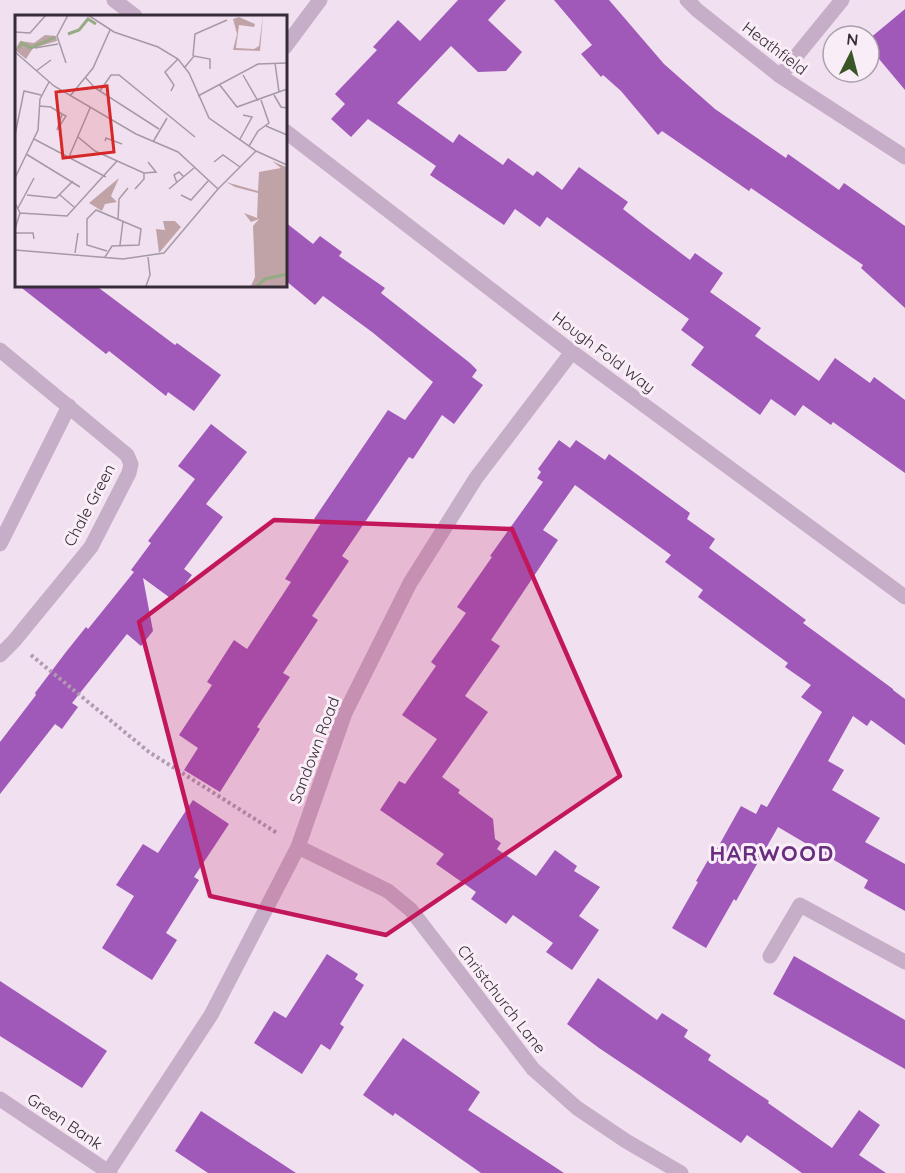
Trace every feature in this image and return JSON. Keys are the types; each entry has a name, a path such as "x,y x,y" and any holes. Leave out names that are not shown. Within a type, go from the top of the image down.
{"street":[{"path":"114,0 134,15"},
{"path":"286,46 320,0"},
{"name":"Heathfield","path":"687,0 780,76 905,157"},
{"path":"780,76 842,0"},
{"name":"Hough Fold Way","path":"286,131 572,352 905,597"},
{"name":"Chale Green","path":"0,350 127,455 131,464 129,473 91,547 0,655"},
{"name":"Sandown Road","path":"109,1172 211,1015 298,847 345,713 410,583 476,478 572,352"},
{"path":"0,544 69,406"},
{"name":"Christchurch Lane","path":"298,847 388,891 411,910 533,1069 577,1108 681,1173"},
{"path":"770,956 800,905 905,962"},
{"name":"Green Bank","path":"0,1099 109,1172"}],"path":[{"path":"14,641 149,752 298,847"}],"highlighted area":[{"path":"274,520 512,529 620,776 386,935 210,896 139,622"}],"building":[{"path":"458,0 506,0 488,20 522,52 506,71 478,72 451,46 397,103 453,143 459,134 503,165 508,158 533,176 537,171 562,190 579,167 628,202 623,209 690,260 695,253 723,273 710,292 761,328 755,336 819,381 835,358 870,383 874,377 905,400 905,473 833,422 831,425 803,405 795,416 771,399 760,415 691,365 704,347 681,330 689,319 547,217 540,227 515,209 504,225 430,175 436,166 368,119 351,137 331,119 345,104 335,94 377,50 373,47 398,20 420,41"},
{"path":"554,0 609,0 664,64 715,109 786,158 788,154 839,190 844,183 905,226 905,308 861,268 863,265 751,188 749,191 662,131 658,135 621,91 603,75 601,77 581,54 592,45"},
{"path":"905,9 905,90 881,61 881,29"},
{"path":"286,223 313,244 320,236 342,252 339,256 385,288 381,293 470,363 477,370 472,377 483,385 454,424 442,415 413,459 409,457 342,556 349,561 312,616 318,620 283,673 290,677 257,727 260,729 220,792 184,770 198,748 179,735 212,685 207,682 234,640 247,649 291,582 285,579 321,523 314,519 388,410 405,420 433,382 372,332 323,296 315,305 286,281"},
{"path":"19,286 96,286 175,345 177,343 221,375 194,411 168,392 166,396 109,351 106,354"},
{"path":"211,424 247,452 206,504 223,517 184,569 192,575 173,600 143,578 153,631 141,646 127,634 72,703 78,707 62,729 55,724 0,794 0,742 66,652 86,627 88,629 134,572 131,570 151,543 148,541 195,479 178,466"},
{"path":"559,440 570,448 576,440 605,460 609,454 690,513 687,519 715,539 709,548 806,620 803,623 905,699 905,745 871,720 867,726 853,716 828,761 844,770 832,790 880,818 865,842 905,864 905,911 864,888 868,880 778,827 706,948 672,928 698,882 696,881 741,806 756,814 761,804 767,807 822,712 801,697 811,685 785,667 788,663 698,597 703,590 665,562 671,555 575,485 543,530 558,540 491,640 500,646 465,696 488,712 442,777 460,790 458,793 493,819 495,839 501,843 497,849 536,876 555,850 577,866 574,871 600,887 579,916 599,930 572,970 546,952 553,943 513,915 506,924 471,899 476,892 436,864 444,854 380,810 399,781 405,784 437,739 402,715 436,666 431,662 466,613 457,607 543,482 537,478 541,472 538,469"},
{"path":"193,800 229,824 194,877 199,880 166,933 177,940 152,980 102,948 134,896 116,885 143,844 158,853"},
{"path":"327,954 358,974 355,979 364,985 340,1024 344,1027 330,1050 321,1044 302,1074 254,1043 274,1011 286,1018"},
{"path":"794,956 905,1020 905,1069 773,994"},
{"path":"598,978 657,1020 662,1013 688,1030 684,1037 711,1055 708,1060 769,1101 768,1103 832,1148 859,1110 880,1125 859,1155 886,1173 802,1173 747,1135 741,1143 599,1048 567,1024"},
{"path":"0,981 107,1051 82,1088 0,1036"},
{"path":"403,1038 480,1092 468,1110 564,1173 481,1173 395,1113 393,1116 363,1095"},
{"path":"201,1111 296,1173 208,1173 175,1151"}],"district":[{"name":"HARWOOD","path":"772,853"}]}
